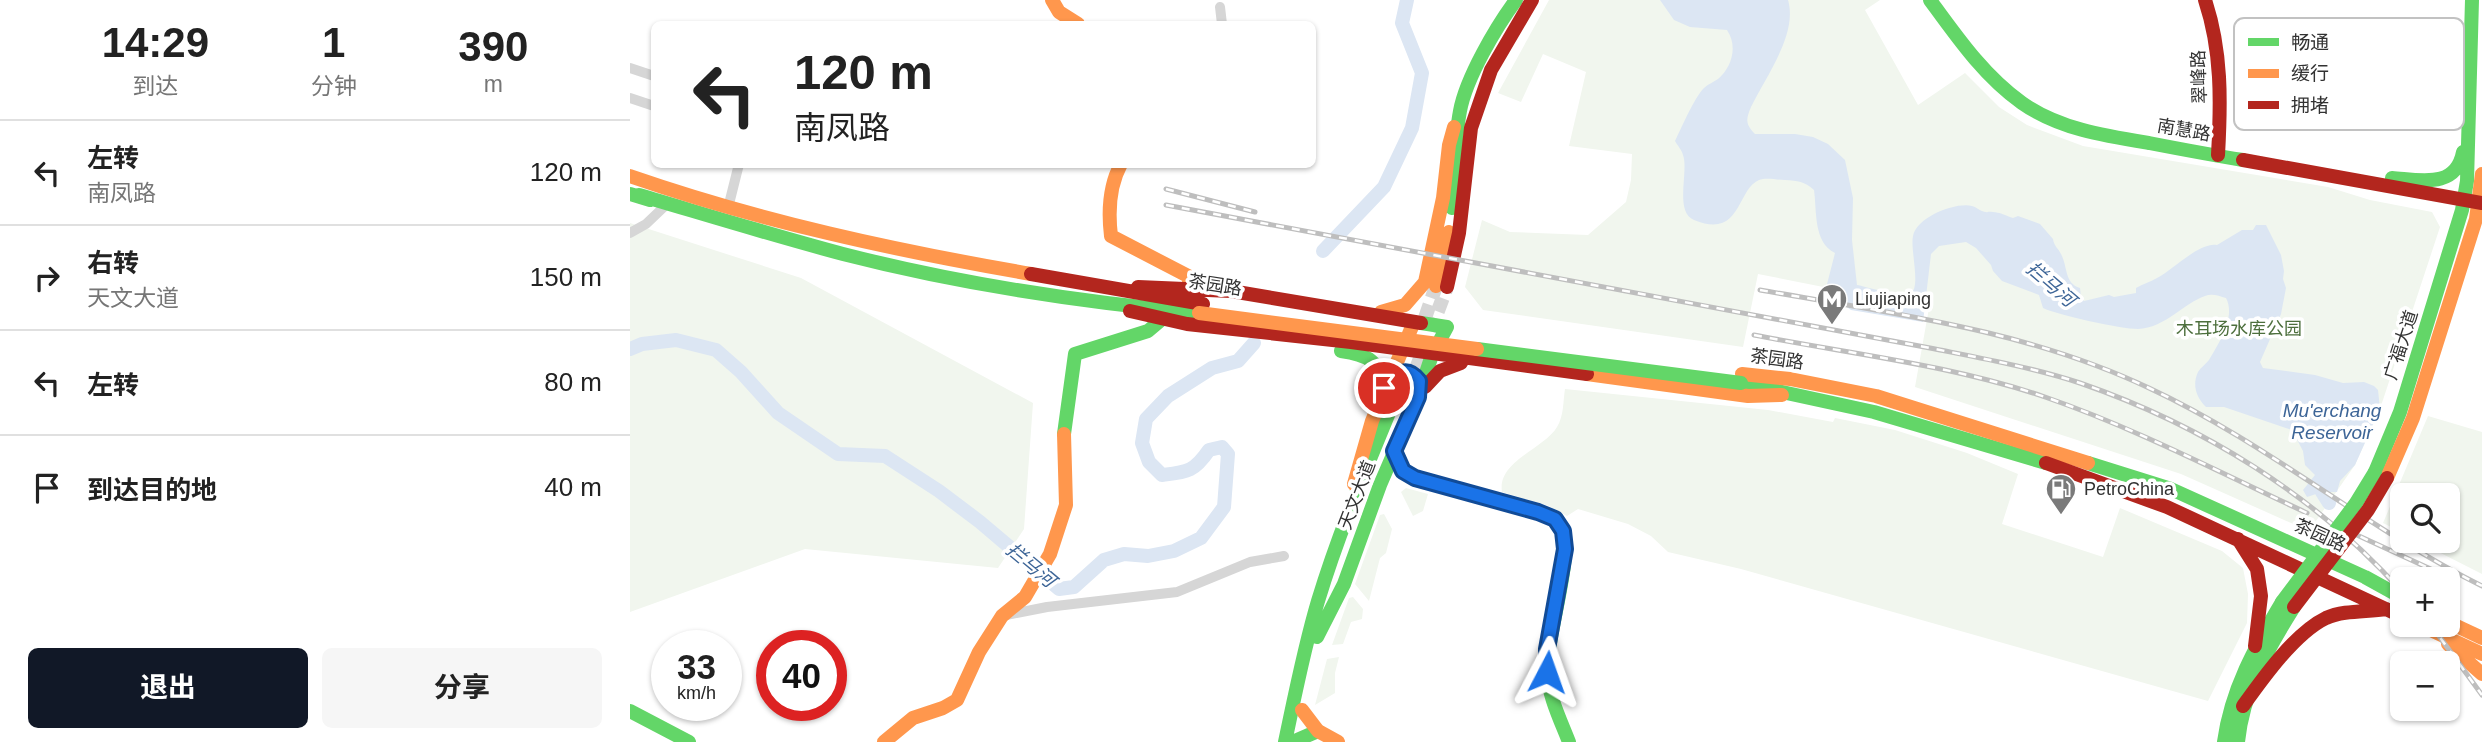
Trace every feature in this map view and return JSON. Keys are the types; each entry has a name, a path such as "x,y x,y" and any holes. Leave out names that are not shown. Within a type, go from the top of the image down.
{"main road":[{"path":"1052,0 1059,12 1073,21"},
{"path":"1436,285 1450,231 1460,109 1478,63 1501,20 1516,0"},
{"path":"1358,312 1385,312 1405,305 1436,285 1459,233 1471,128 1491,70 1532,0"},
{"name":"南慧路","path":"1930,0 1987,75 2042,116 2089,131 2392,178 2475,197"},
{"name":"南慧路","path":"1941,0 1970,42 1994,69 2016,88 2047,108 2080,121 2353,180 2475,197"},
{"name":"翠峰路","path":"2205,0 2218,45 2218,151"},
{"name":"广福大道","path":"2472,0 2469,124 2475,197"},
{"path":"2392,178 2437,180 2452,174 2459,168 2469,124"},
{"path":"1118,168 1115,173 1109,222 1111,236 1190,277 1188,288"},
{"name":"广福大道","path":"2224,742 2225,727 2236,685 2255,646 2288,605 2356,503 2381,475 2482,174"},
{"name":"茶园路","path":"630,176 728,208 836,238 1070,282 1112,287 1231,291 1447,327"},
{"path":"2353,180 2444,204 2453,215 2460,246 2482,227"},
{"name":"茶园路","path":"630,193 844,254 1003,288 1105,304 1201,309 1742,378 1790,379 1876,396 2171,489 2390,590"},
{"name":"茶园路","path":"1112,287 1201,309"},
{"name":"茶园路","path":"1105,304 1161,320 1228,329 1351,342 1748,397 1790,395"},
{"path":"1351,342 1368,338 1372,333 1370,320 1358,312"},
{"path":"884,742 913,718 957,701 979,652 1002,616 1025,597 1050,554 1066,505 1064,427 1075,354 1148,331 1161,320"},
{"name":"天文大道","path":"1291,742 1309,634 1349,512 1359,455 1384,388 1414,322"},
{"name":"天文大道","path":"1349,512 1409,391 1447,327"},
{"path":"1228,329 1294,346 1363,355 1381,369 1384,388"},
{"path":"1409,391 1446,366 1486,361"},
{"path":"1384,388 1393,376 1400,372 1409,372 1419,381 1409,391"},
{"name":"茶园路","path":"1742,378 1790,395 1874,412 2032,458 2166,507 2390,611"},
{"name":"天文大道","path":"1317,637 1344,584 1394,451 1409,391"},
{"name":"天文大道","path":"1291,742 1302,710 1317,637 1357,517 1409,391"},
{"path":"1394,451 1403,471 1415,478 1538,512 1555,519 1563,531 1565,549 1547,649 1547,672 1550,695 1569,742"},
{"path":"1380,485 1415,478"},
{"path":"2238,539 2257,569 2261,597 2255,646"},
{"name":"广福大道","path":"2238,742 2249,685 2288,605"},
{"path":"2243,706 2261,680 2314,626 2328,617 2386,609"},
{"path":"2460,618 2482,626"},
{"path":"2460,628 2482,638"},
{"path":"2437,637 2482,674"},
{"path":"2446,637 2482,654"},
{"path":"1302,710 1318,731 1338,742"},
{"path":"630,711 689,742"},
{"path":"630,721 672,742"},
{"path":"1291,742 1318,731"}],"street":[{"path":"1220,7 1222,21"},
{"path":"630,68 651,75"},
{"path":"630,98 651,105"},
{"path":"728,208 738,168"},
{"path":"630,233 646,224 667,204"},
{"path":"1002,616 1047,607 1177,592 1250,562 1284,556"}],"green space":[{"name":"木耳场水库公园","path":"1549,0 1880,0 1865,10 1918,105 1965,73 1999,107 2027,125 2083,146 2328,187 2370,200 2432,212 2440,227 2380,409 2355,465 2309,531 2181,474 1915,387 1929,308 1758,274 1743,347 1483,310 1465,287 1482,220 1510,232 1588,235 1626,202 1631,180 1632,154 1569,146 1586,72 1543,54 1521,102 1498,93"},
{"path":"630,223 801,278 1033,403 1024,529 998,568 805,549 630,612"},
{"path":"1565,389 1768,410 1833,422 1835,418 1895,430 1967,453 2018,474 2002,524 2103,557 2120,508 2222,551 2243,568 2248,594 2247,623 2208,701 1741,569 1668,552 1651,536 1628,524 1578,509 1567,516 1549,506 1502,492 1502,481 1507,472 1557,427"},
{"path":"2428,416 2482,432 2482,574 2441,553 2460,553 2460,483 2400,483"},
{"path":"1406,488 1428,494 1423,511 1413,516 1401,492"},
{"path":"2390,506 2390,526 2383,523"},
{"path":"1384,514 1392,529 1386,553 1380,558 1369,601 1355,584 1380,515"},
{"path":"1353,597 1363,609 1362,619 1351,622 1343,644 1332,645 1349,598"},
{"path":"1339,657 1335,673 1335,693 1315,705 1327,659"}],"water":[{"name":"Mu'erchang Reservoir","path":"1660,0 1788,0 1789,27 1785,41 1751,107 1748,124 1755,134 1813,137 1828,144 1845,160 1853,198 1852,240 1857,285 1893,293 1911,293 1915,283 1912,242 1916,229 1929,217 1956,206 1972,206 1985,212 2013,218 2018,216 2040,224 2053,239 2071,282 2080,288 2084,301 2109,295 2114,297 2136,293 2136,288 2202,248 2217,245 2242,230 2253,230 2256,225 2266,225 2281,255 2286,288 2281,314 2260,362 2263,368 2315,375 2343,383 2364,382 2378,390 2380,409 2355,465 2340,481 2337,492 2322,492 2307,497 2303,490 2315,475 2305,465 2303,451 2292,430 2224,407 2206,407 2200,399 2195,386 2196,377 2209,360 2225,330 2229,313 2226,298 2213,295 2197,299 2166,320 2148,328 2138,329 2090,321 2043,308 2039,295 2002,281 1976,248 1966,242 1939,246 1931,254 1923,322 1851,310 1825,292 1835,253 1828,248 1819,234 1814,190 1804,183 1763,179 1754,183 1731,217 1722,223 1710,224 1688,216 1683,200 1684,162 1675,141 1700,93 1727,69 1733,49 1727,30 1690,27 1674,20"}],"waterway":[{"name":"拦马河","path":"1323,251 1384,187 1412,128 1422,73 1402,23 1407,0"},
{"name":"拦马河","path":"630,349 642,344 676,340 716,350 741,372 778,413 838,454 885,456 980,522 1059,589 1074,587 1104,560 1124,554 1148,556 1174,551 1201,538 1224,507 1228,454 1222,447 1209,450 1199,463 1189,470 1162,475 1149,462 1142,443 1146,419 1168,396 1212,368 1238,361 1254,343"},
{"name":"拦马河","path":"2323,476 2322,492 2329,503"}],"tunnel":[{"path":"1425,318 1436,286"},
{"path":"1408,390 1447,287"}],"railway":[{"path":"1166,189 1255,212"},
{"path":"1166,205 1930,348 2062,377 2170,420 2255,467 2333,525 2390,580"},
{"path":"1760,290 1958,326 2055,351 2103,368 2149,388 2234,434 2398,538 2482,586"},
{"path":"1754,335 1938,368 2045,397 2145,437 2307,513"},
{"path":"2346,530 2426,567"},
{"path":"2440,637 2482,695"}],"traffic: fast":[{"path":"1452,208 1457,135 1463,98 1483,53 1516,0"},
{"path":"1930,0 1961,42 1995,81 2036,112 2099,134 2243,160"},
{"path":"2375,472 2400,412 2462,210 2467,181 2472,0"},
{"path":"2392,178 2436,180 2445,177 2459,164 2463,152"},
{"path":"630,194 650,200"},
{"path":"639,195 887,265 1064,297 1199,313"},
{"path":"1064,434 1075,354 1148,331 1161,320"},
{"path":"1317,637 1344,584 1432,355 1447,327 1421,323"},
{"path":"1477,349 1741,383"},
{"path":"1341,351 1371,360 1379,371 1384,388"},
{"path":"1389,382 1399,373 1409,372 1416,378 1418,392"},
{"path":"1741,383 1874,412 2046,463"},
{"path":"1285,742 1318,601 1356,493 1400,386"},
{"path":"1394,451 1403,471 1415,478 1538,512 1561,526 1565,537 1565,554 1547,670 1552,698 1569,742"},
{"path":"2088,463 2171,489 2390,591"},
{"path":"2282,602 2356,503 2375,472"},
{"path":"2224,742 2238,687 2282,602"},
{"path":"2238,742 2245,705 2258,671 2294,607"},
{"path":"630,711 689,742"},
{"path":"1295,741 1318,731"}],"traffic: slow":[{"path":"1052,0 1059,12 1073,21"},
{"path":"1381,312 1405,305 1425,282 1443,198 1449,145 1454,127"},
{"path":"1119,168 1110,199 1111,236 1190,277 1188,288"},
{"path":"2387,478 2413,418 2476,219 2482,174"},
{"path":"630,176 779,221 929,255 1031,274"},
{"path":"1436,286 1449,232"},
{"path":"1199,313 1477,349"},
{"path":"1354,484 1372,421 1414,322"},
{"path":"1587,374 1748,396 1782,395"},
{"path":"1742,374 1790,379 1876,396 2088,463"},
{"path":"884,742 913,718 943,708 957,700 979,652 1002,616 1025,597 1050,554 1066,505 1064,434"},
{"path":"2460,628 2482,638"},
{"path":"2446,637 2482,654"},
{"path":"2448,644 2482,674"},
{"path":"1302,710 1318,731 1338,742"}],"traffic: jam":[{"path":"1447,287 1459,233 1471,128 1491,70 1532,0"},
{"path":"2205,0 2215,38 2219,77 2218,155"},
{"path":"2243,160 2482,203"},
{"path":"1031,274 1203,304"},
{"path":"1138,287 1231,291 1421,323"},
{"path":"1130,311 1187,324 1351,342 1587,374"},
{"path":"1425,387 1440,371 1461,363"},
{"path":"2046,463 2167,507 2390,611"},
{"path":"2294,607 2368,510 2387,478"},
{"path":"2238,539 2257,569 2261,596 2255,646"},
{"path":"2243,706 2280,657 2314,625 2340,614 2386,609"}],"place":[{"name":"Liujiaping","path":"1832,326"},
{"name":"PetroChina","path":"2061,516"}],"route":[{"path":"1384,388 1393,376 1400,372 1409,372 1419,381 1418,397 1394,451 1403,471 1415,478 1538,512 1555,519 1563,531 1565,549 1547,649 1547,672"}]}
